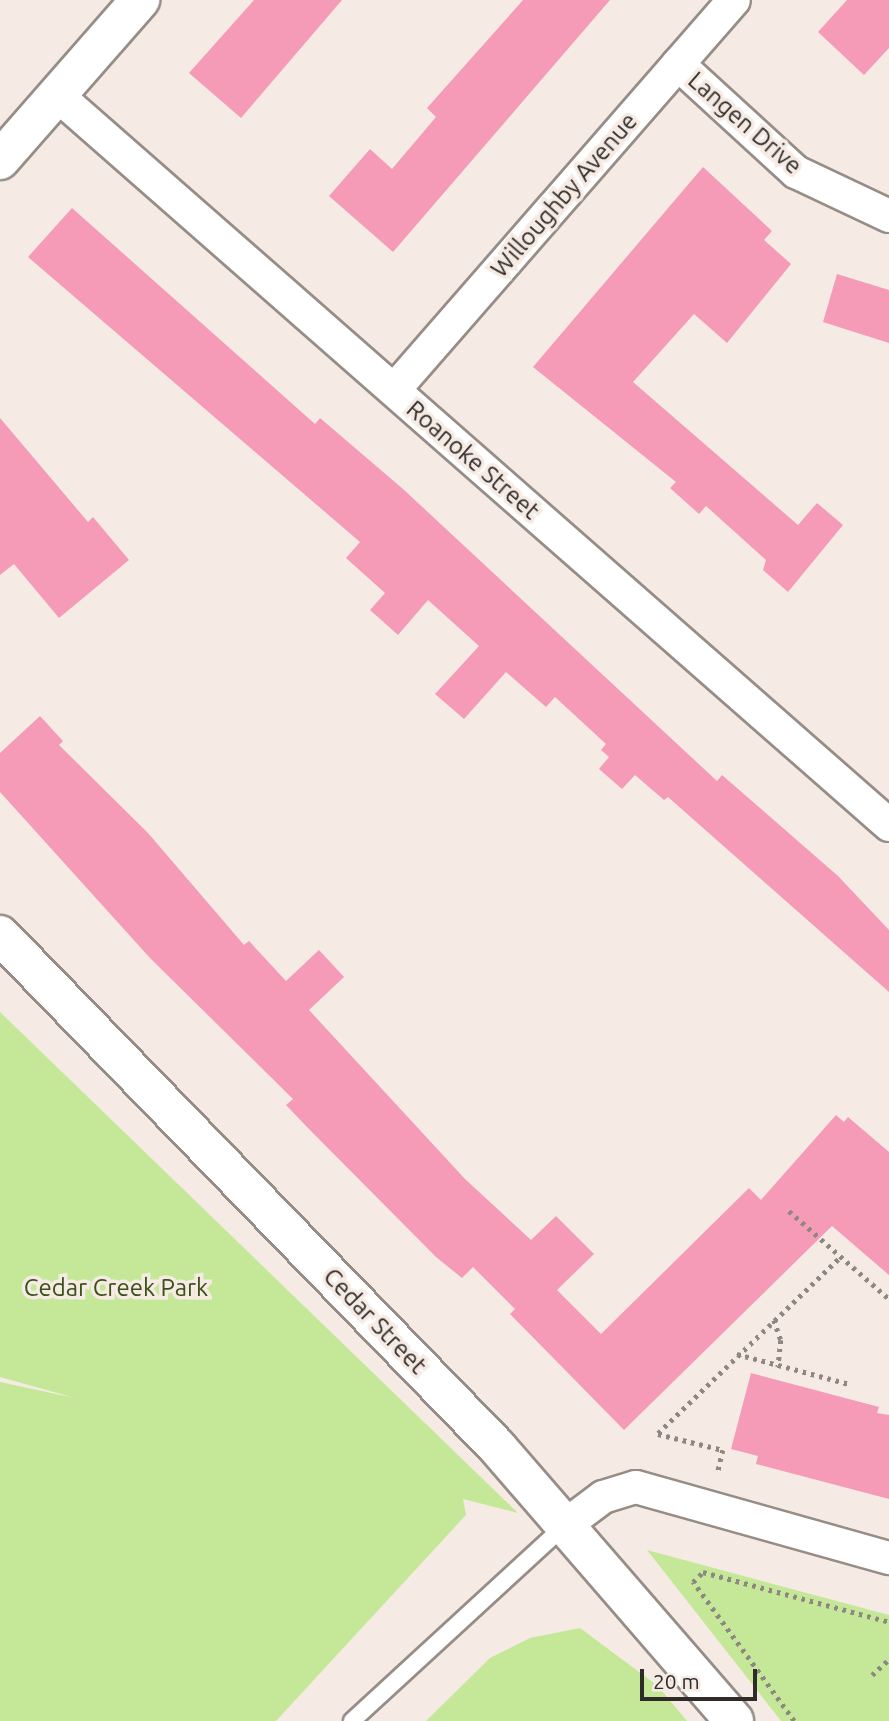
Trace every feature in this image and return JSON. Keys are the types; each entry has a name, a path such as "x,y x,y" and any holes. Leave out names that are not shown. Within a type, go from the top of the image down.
{"street":[{"path":"0,160 140,0"},
{"name":"Willoughby Avenue","path":"394,390 734,0"},
{"name":"Langen Drive","path":"678,64 796,172 889,216"},
{"name":"Roanoke Street","path":"57,95 889,825"},
{"name":"Cedar Street","path":"0,935 497,1447 563,1527 734,1721"},
{"path":"563,1527 603,1497 636,1487 889,1558"}],"lane":[{"path":"352,1721 563,1527"}],"path":[{"path":"789,1212 889,1299"},
{"path":"658,1434 737,1354 839,1258"},
{"path":"774,1320 781,1340 778,1367"},
{"path":"737,1354 849,1384"},
{"path":"794,1721 693,1582 703,1572 889,1622"},
{"path":"872,1675 889,1659"}],"green space":[{"name":"Cedar Creek Park","path":"0,1012 518,1513 463,1499 466,1515 276,1721 0,1721 0,1382 75,1398 0,1377"},
{"path":"647,1550 889,1615 889,1721 781,1721"},
{"path":"580,1628 658,1686 687,1721 426,1721 490,1658 530,1638"}],"building":[{"path":"254,0 342,0 241,118 189,73"},
{"path":"523,0 610,0 393,252 329,196 370,149 392,169 436,117 427,108"},
{"path":"847,0 889,0 889,48 864,75 818,32"},
{"path":"703,167 772,231 764,240 791,264 727,343 694,314 633,382 798,525 817,503 843,525 788,592 763,570 766,560 706,506 699,514 670,488 676,482 533,367"},
{"path":"72,208 315,424 320,418 403,489 717,781 722,775 838,876 889,930 889,992 668,797 664,800 635,775 622,789 599,769 609,757 601,750 606,744 555,697 546,707 506,672 464,719 435,694 479,646 428,600 398,635 370,610 385,593 346,558 360,542 28,257"},
{"path":"837,274 889,290 889,343 823,322"},
{"path":"0,418 88,522 93,517 129,560 59,618 14,564 0,575"},
{"path":"40,716 63,741 59,745 148,833 244,945 249,941 286,981 319,950 344,977 309,1010 465,1179 531,1240 556,1216 594,1254 557,1290 601,1334 749,1188 761,1200 836,1115 844,1122 848,1117 889,1152 889,1275 832,1226 624,1430 510,1314 515,1309 473,1267 462,1278 436,1257 307,1127 286,1105 293,1099 150,958 0,792 0,753"},
{"path":"751,1373 879,1407 877,1413 889,1415 889,1499 756,1464 758,1456 731,1449"}]}
